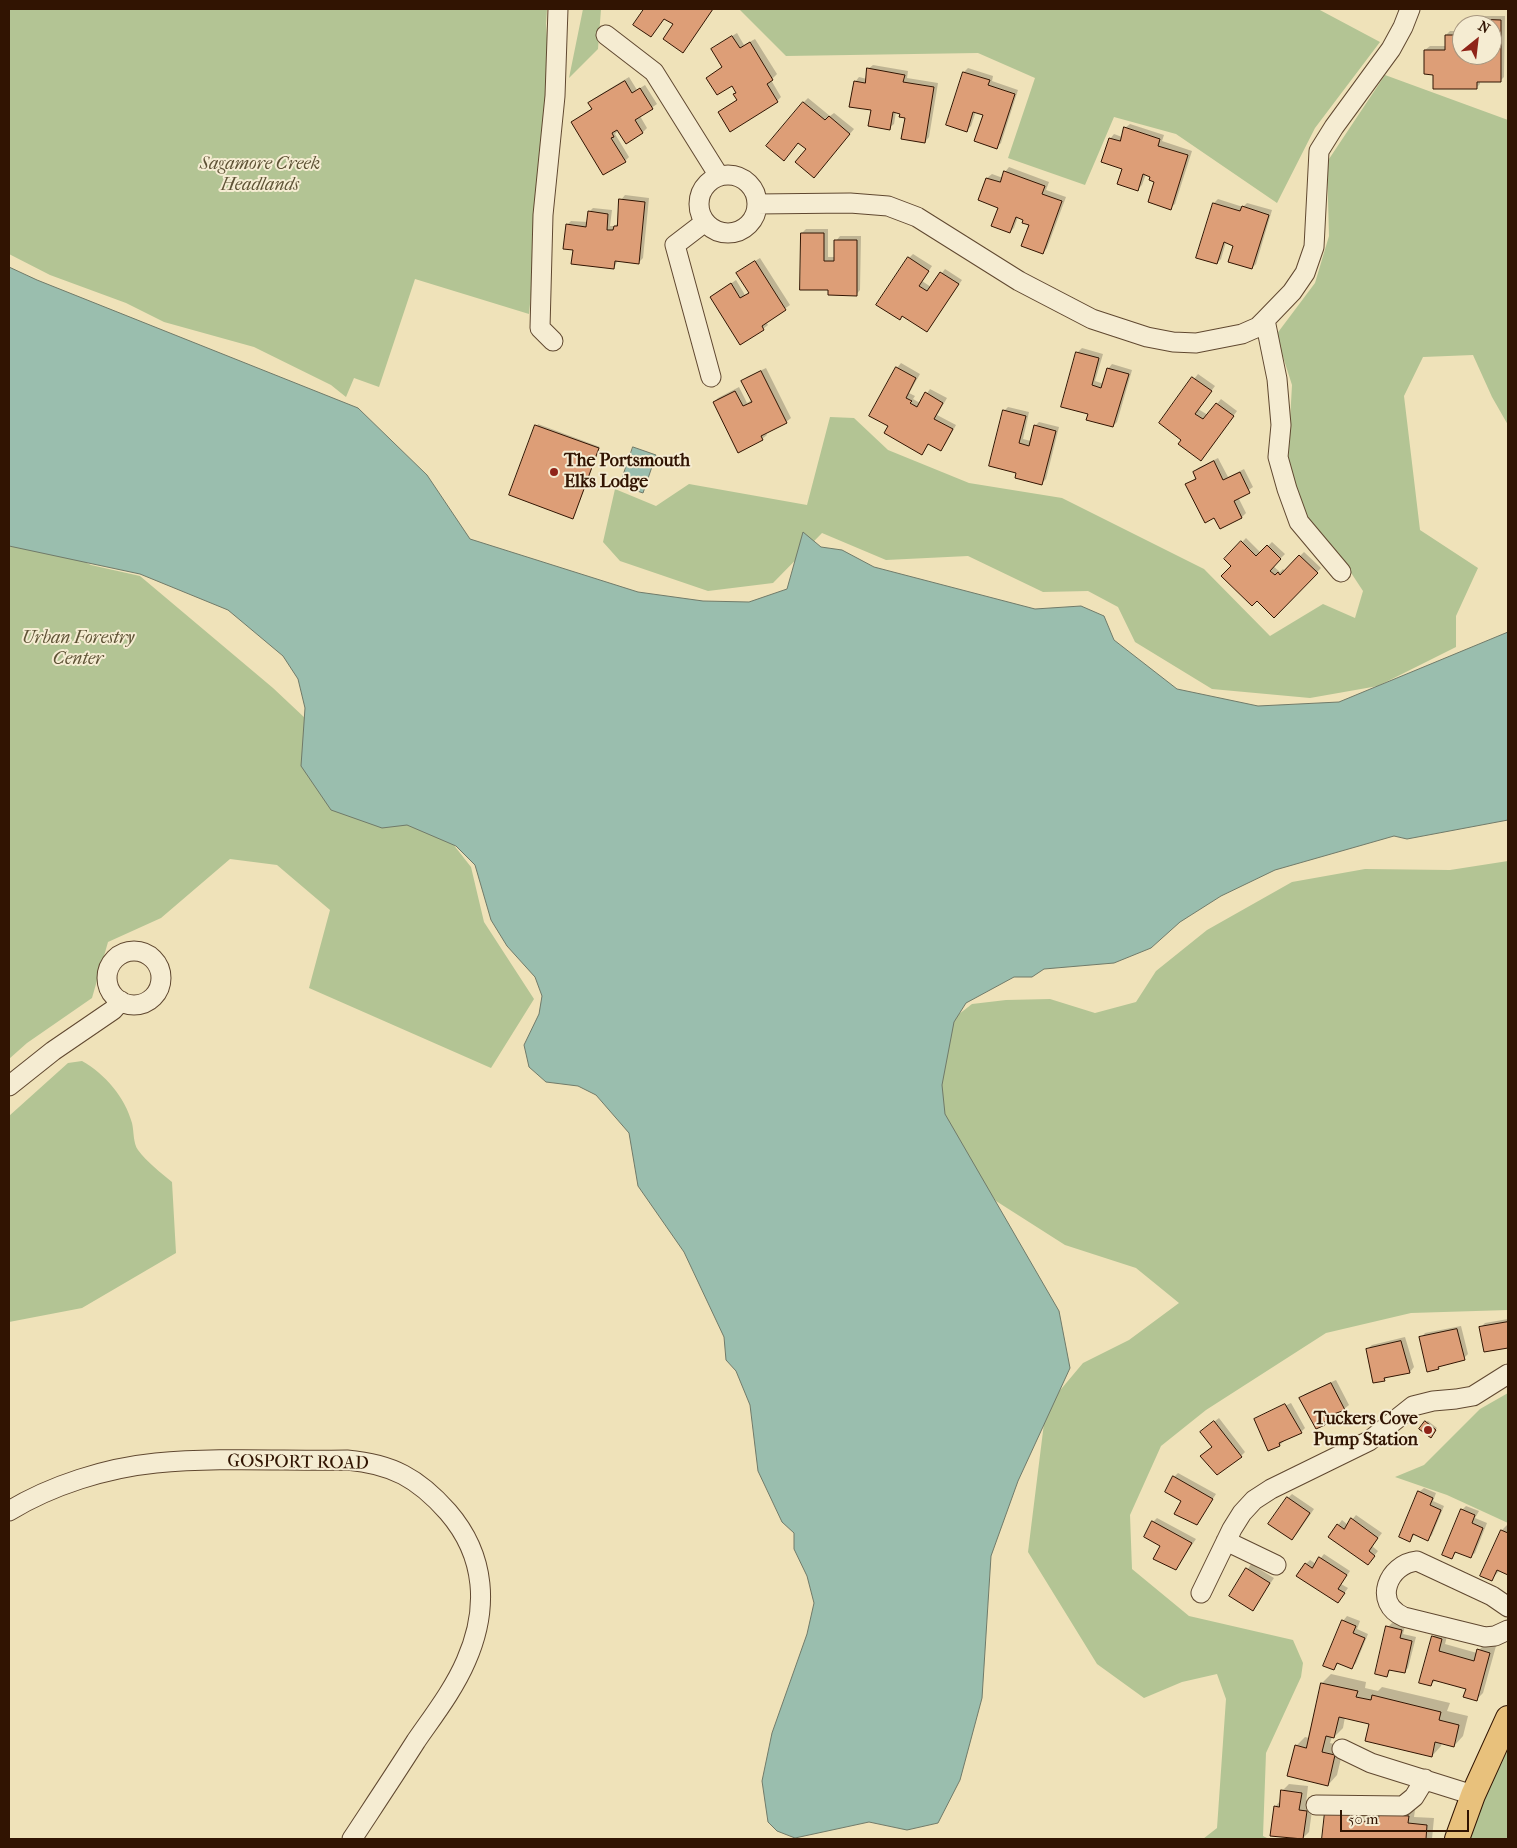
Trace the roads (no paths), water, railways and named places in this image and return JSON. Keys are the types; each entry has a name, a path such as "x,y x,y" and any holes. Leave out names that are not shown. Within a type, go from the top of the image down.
{"main road":[{"path":"1457,1839 1473,1795 1508,1718"}],"street":[{"path":"553,341 540,328 543,215 555,96 558,9"},
{"path":"758,204 850,203 888,206 917,217 1019,281 1092,319 1173,342 1196,343 1242,334 1258,327 1292,292 1305,273 1314,247 1319,151 1343,114 1391,49 1410,9"},
{"path":"606,35 654,72 719,176"},
{"path":"730,175 740,177 749,184 755,193 758,204 755,215 749,225 739,231 727,233 715,230 705,222 700,210 700,198 703,188 710,181 719,176 730,175"},
{"path":"705,222 675,244 711,377"},
{"path":"1265,320 1277,379 1281,425 1278,457 1287,489 1299,522 1341,572"},
{"path":"9,1086 71,1038 113,1010 121,1001"},
{"path":"1201,1593 1226,1541 1242,1513 1254,1500 1271,1489 1369,1441 1413,1406 1433,1401 1473,1396 1508,1374"},
{"name":"GOSPORT ROAD","path":"9,1511 42,1494 82,1479 121,1468 191,1461 347,1460 365,1462 399,1472 427,1490 458,1523 468,1541 480,1580 482,1594 474,1642 459,1675 352,1839"},
{"path":"1226,1541 1276,1565"},
{"path":"1508,1607 1492,1596 1417,1561 1399,1568 1386,1591 1389,1606 1395,1613 1404,1617 1484,1637 1495,1636 1508,1630"},
{"path":"1342,1749 1370,1762 1473,1795"},
{"path":"1316,1804 1403,1806 1414,1797 1425,1779"}],"place":[{"name":"The Portsmouth Elks Lodge","path":"554,472"},
{"name":"Tuckers Cove Pump Station","path":"1428,1430"}],"park label":[{"name":"Sagamore Creek Headlands","path":"260,175"},
{"name":"Urban Forestry Center","path":"78,649"}]}
